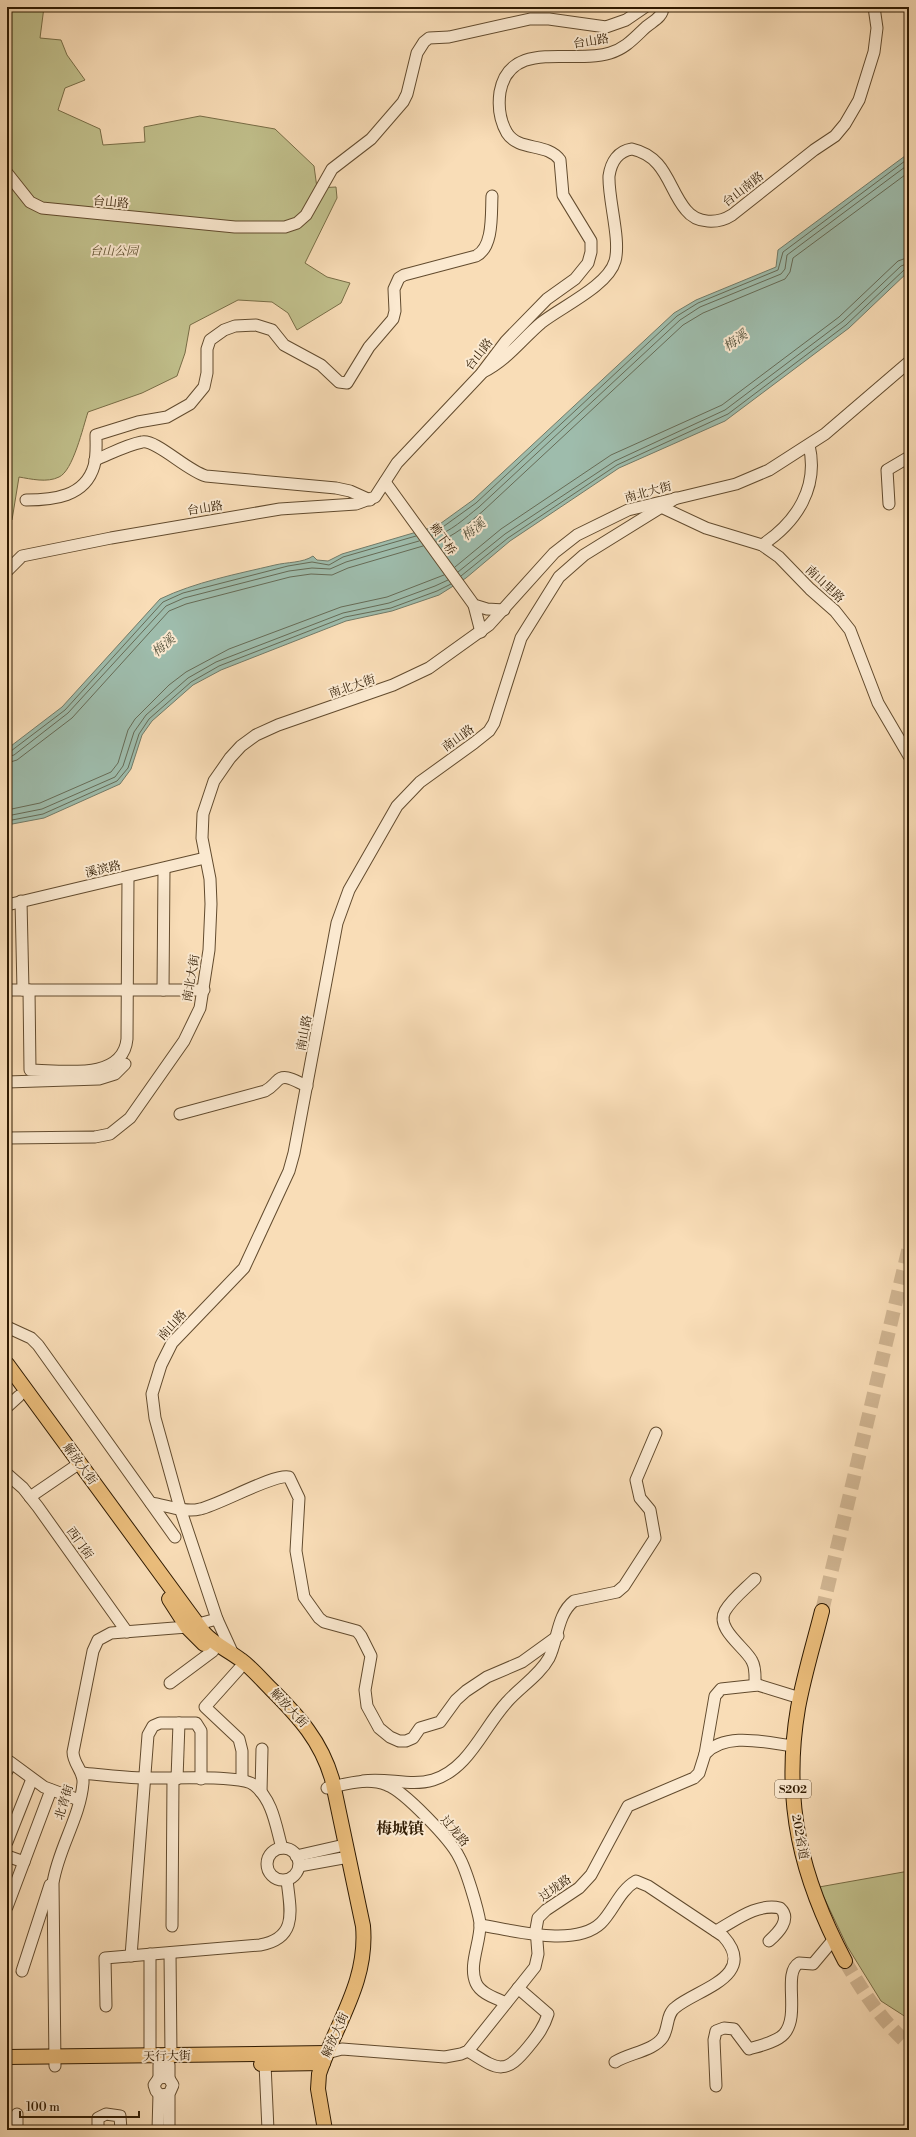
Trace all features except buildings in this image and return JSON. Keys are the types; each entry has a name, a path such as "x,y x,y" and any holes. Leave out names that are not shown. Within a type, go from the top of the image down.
{"main road":[{"name":"解放大街","path":"7,1364 193,1626 246,1664 307,1727 324,1756 354,1913 356,1938 355,1958 346,1991 311,2082 319,2130"},
{"name":"解放大街","path":"7,1380 193,1626 214,1651 240,1669 291,1718 306,1737 320,1764 330,1788 363,1926 364,1949 362,1968 355,1988 321,2058 318,2081 325,2130"},
{"name":"202省道","path":"822,1611 800,1698 794,1746 794,1810 801,1853 813,1894 846,1962"},
{"name":"天行大街","path":"7,2057 55,2061 163,2066 321,2058"},
{"path":"163,2066 265,2064 321,2058"},
{"path":"7,2067 55,2061"}],"street":[{"name":"台山路","path":"7,173 30,202 42,208 235,226 291,225 301,221 306,215 332,170 371,140 403,102 407,94 417,53 424,42 429,38 450,37 530,18 549,19 606,27 626,20 645,7"},
{"name":"台山路","path":"7,558 139,533 303,506 356,504 375,497 403,456 481,374 502,345 547,299 583,270 588,263 592,246 584,228 564,195 562,165 557,156 546,149 516,141 505,130 501,118 500,104 501,89 506,75 514,65 532,58 588,57 615,52 635,40 658,19 663,7"},
{"name":"台山南路","path":"481,374 506,358 542,323 586,292 612,268 616,254 609,176 612,164 621,152 632,149 651,158 668,177 686,211 696,218 710,222 725,219 732,215 814,150 838,133 859,100 874,52 877,28 874,7"},
{"path":"26,500 45,500 76,491 87,480 95,460 96,435 138,422 167,418 184,407 201,392 207,373 208,344 215,335 229,327 249,324 272,330 284,345 321,365 339,382 347,382 369,347 393,319 395,311 393,295 399,278 404,275 476,256 483,251 490,227 492,196"},
{"name":"南北大街","path":"676,498 747,480 769,470 809,445 858,407 909,362"},
{"path":"95,460 137,444 147,442 159,447 192,471 206,476 336,488 350,491 370,500"},
{"path":"762,545 773,538 792,519 807,494 812,472 812,458 809,445"},
{"path":"889,504 887,470 909,458"},
{"name":"赖下桥","path":"385,482 472,601"},
{"name":"南山路","path":"233,1654 217,1619 180,1508 153,1412 152,1394 156,1377 164,1357 172,1343 235,1280 248,1262 291,1166 338,917 349,890 387,822 403,800 420,782 474,744 491,727 498,715 515,653 521,638 559,577 584,555 658,505 676,498"},
{"name":"南北大街","path":"7,1138 103,1137 117,1131 130,1118 184,1041 196,1018 204,990 211,920 210,878 205,858 202,827 207,798 219,774 241,746 256,736 278,725 415,676 481,632 504,610 546,562 569,541 628,510 658,505"},
{"name":"南山里路","path":"658,505 706,528 762,545 779,557 846,623 878,703 909,756"},
{"path":"7,571 22,556"},
{"path":"472,601 487,609 504,610"},
{"path":"472,601 481,632"},
{"name":"溪滨路","path":"7,905 205,858"},
{"path":"163,990 164,868"},
{"path":"22,901 30,1070 91,1071 109,1066 124,1051 127,1039 128,877"},
{"path":"7,990 204,990"},
{"path":"7,1082 104,1078 115,1074 125,1064"},
{"path":"180,1114 265,1091 270,1089 280,1078 284,1077 307,1086"},
{"path":"7,1327 31,1338 38,1345 175,1537"},
{"path":"7,1407 18,1396"},
{"path":"363,1780 376,1779 425,1782 442,1777 456,1768 486,1731 506,1703 546,1663 558,1636 562,1617 569,1605 574,1602 621,1590 653,1543 655,1531 650,1510 640,1498 636,1480 656,1433"},
{"path":"30,1497 74,1467"},
{"name":"西门街","path":"7,1474 16,1480 30,1497 127,1632"},
{"path":"151,1502 180,1508 199,1509 214,1505 276,1478 289,1477 299,1498 296,1551 304,1597 319,1618 324,1622 357,1632 361,1636 371,1656 365,1690 367,1706 379,1728 399,1741 406,1741 413,1738 420,1728 440,1722 456,1700 466,1691 486,1677 522,1662 558,1636"},
{"path":"755,1580 731,1603 723,1616 725,1624 732,1638 749,1655 754,1663 755,1685 800,1698"},
{"name":"北青街","path":"55,2061 53,1893 56,1865 79,1800 83,1784 82,1773 74,1761 73,1752 93,1651 98,1640 104,1636 127,1632 193,1626 217,1619"},
{"path":"170,1683 214,1651"},
{"path":"240,1669 205,1707 239,1739 242,1751 242,1780"},
{"name":"过垅路","path":"468,2051 537,1962 536,1924 541,1914 579,1888 590,1875 628,1806 639,1800 694,1778 699,1772 705,1754 716,1694 724,1688 755,1685"},
{"path":"172,1926 175,1779 179,1723"},
{"path":"130,1956 150,1730 156,1724 196,1724 201,1730 201,1779"},
{"path":"705,1754 723,1742 734,1740 794,1746"},
{"path":"261,1792 262,1749"},
{"path":"7,1771 10,1762 32,1780 51,1790 79,1800"},
{"path":"82,1773 145,1778 242,1780 250,1782 261,1792 269,1803 282,1848"},
{"path":"7,1842 32,1780"},
{"name":"过龙路","path":"330,1788 363,1780 386,1784 398,1791 421,1813 455,1851 461,1861 480,1925 474,1976 481,1990 506,2003"},
{"path":"7,1907 51,1790"},
{"path":"282,1848 289,1850 298,1861 294,1876 287,1880 274,1878 268,1869 267,1864 271,1854 282,1848"},
{"path":"298,1861 342,1852"},
{"path":"7,1856 24,1862"},
{"path":"22,1971 56,1865"},
{"path":"106,2006 105,1958 260,1945 277,1940 285,1933 290,1924 287,1880"},
{"path":"480,1925 536,1933 572,1936 596,1927 604,1919 624,1890 636,1881 648,1886 716,1931 727,1941 732,1952 733,1965 725,1978 674,2008 668,2020 665,2033 659,2041 615,2062"},
{"path":"716,1931 762,1907 780,1908 784,1915 783,1925 769,1941"},
{"path":"716,2086 714,2040 716,2031 724,2028 734,2030 749,2049 782,2036 787,2029 791,2015 793,1998 790,1980 794,1968 799,1963 813,1964 834,1939"},
{"path":"169,2130 164,2094 154,2085 163,2066 170,1953"},
{"path":"150,1954 163,2066 173,2085 164,2094 158,2130"},
{"path":"321,2058 342,2049 445,2057 468,2051 491,2066 508,2067 519,2058 544,2028 548,2014 518,1988"},
{"path":"265,2064 268,2130"},
{"path":"17,2114 17,2130"},
{"path":"98,2130 98,2118 106,2114 120,2116 121,2130"}],"green space":[{"name":"台山公园","path":"7,7 44,7 40,38 61,40 67,55 85,80 65,88 58,110 100,129 103,145 145,142 144,127 200,116 275,129 314,166 317,188 336,187 337,198 305,263 327,277 350,283 341,303 297,330 288,313 272,302 238,300 190,325 185,353 177,376 142,393 88,412 73,458 64,473 59,477 49,480 19,477 12,520 7,520"},
{"path":"909,1871 909,2019 881,2001 847,1946 819,1887"}],"water":[{"name":"梅溪","path":"909,153 909,271 849,328 725,421 619,468 510,541 466,578 439,595 392,611 346,621 221,670 193,685 152,721 142,735 131,769 120,784 44,818 7,825 7,749 62,707 160,599 187,588 216,579 275,565 300,561 313,556 317,560 328,561 342,554 437,526 473,500 674,313 696,300 776,267 778,250"}],"tunnel":[{"path":"822,1611 909,1247"},
{"path":"845,1961 874,2006 890,2026 909,2045"}],"district":[{"name":"梅城镇","path":"400,1828"}]}
